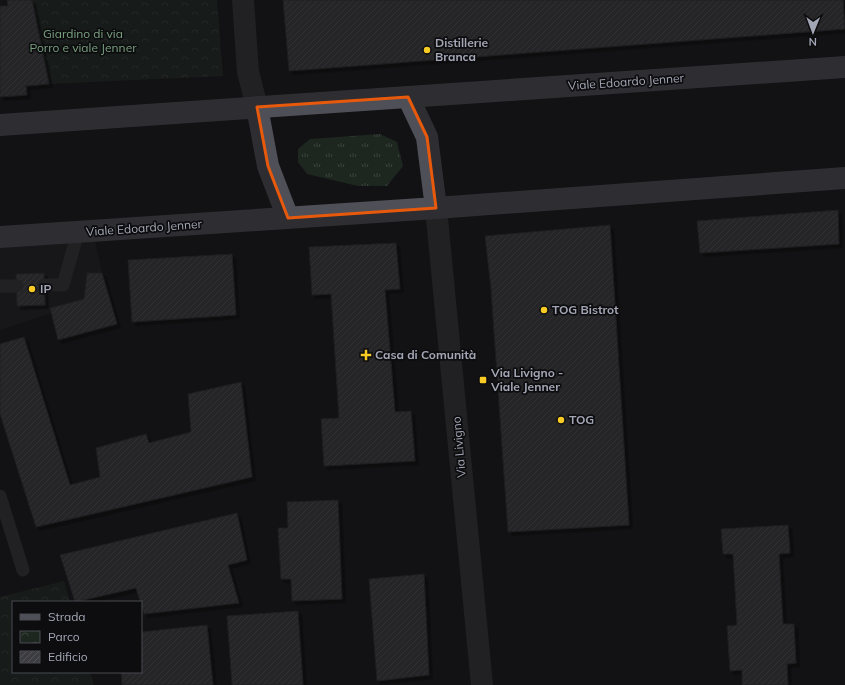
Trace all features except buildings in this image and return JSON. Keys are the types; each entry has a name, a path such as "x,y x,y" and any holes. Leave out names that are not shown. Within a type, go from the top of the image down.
{"main road":[{"name":"Viale Edoardo Jenner","path":"0,125 845,66"},
{"path":"408,97 427,137 436,208"},
{"path":"257,107 268,166 288,218"},
{"name":"Viale Edoardo Jenner","path":"0,237 436,208 845,178"}],"street":[{"path":"243,0 248,72 257,107"},
{"name":"Via Livigno","path":"436,208 482,685"}],"lane":[{"path":"44,285 64,284 78,232"},
{"path":"0,286 17,286"},
{"path":"0,496 23,570"}],"highlighted area":[{"path":"408,97 427,137 436,208 288,218 268,166 257,107"}],"shaded area":[{"path":"94,236 102,273 117,324 58,340 51,313 0,330 0,242"}],"green space":[{"name":"Giardino di via Porro e viale Jenner","path":"32,0 217,0 223,76 49,84"},
{"path":"380,134 397,142 403,166 387,186 358,186 307,174 298,162 298,149 310,139"},
{"path":"64,581 70,601 12,601 12,673 90,673 94,685 0,685 0,597"}],"place":[{"name":"Distillerie Branca","path":"427,50"},
{"name":"IP","path":"32,289"},
{"name":"TOG Bistrot","path":"544,310"},
{"name":"Casa di Comunità","path":"366,355"},
{"name":"Via Livigno - Viale Jenner","path":"483,380"},
{"name":"TOG","path":"561,420"}]}
